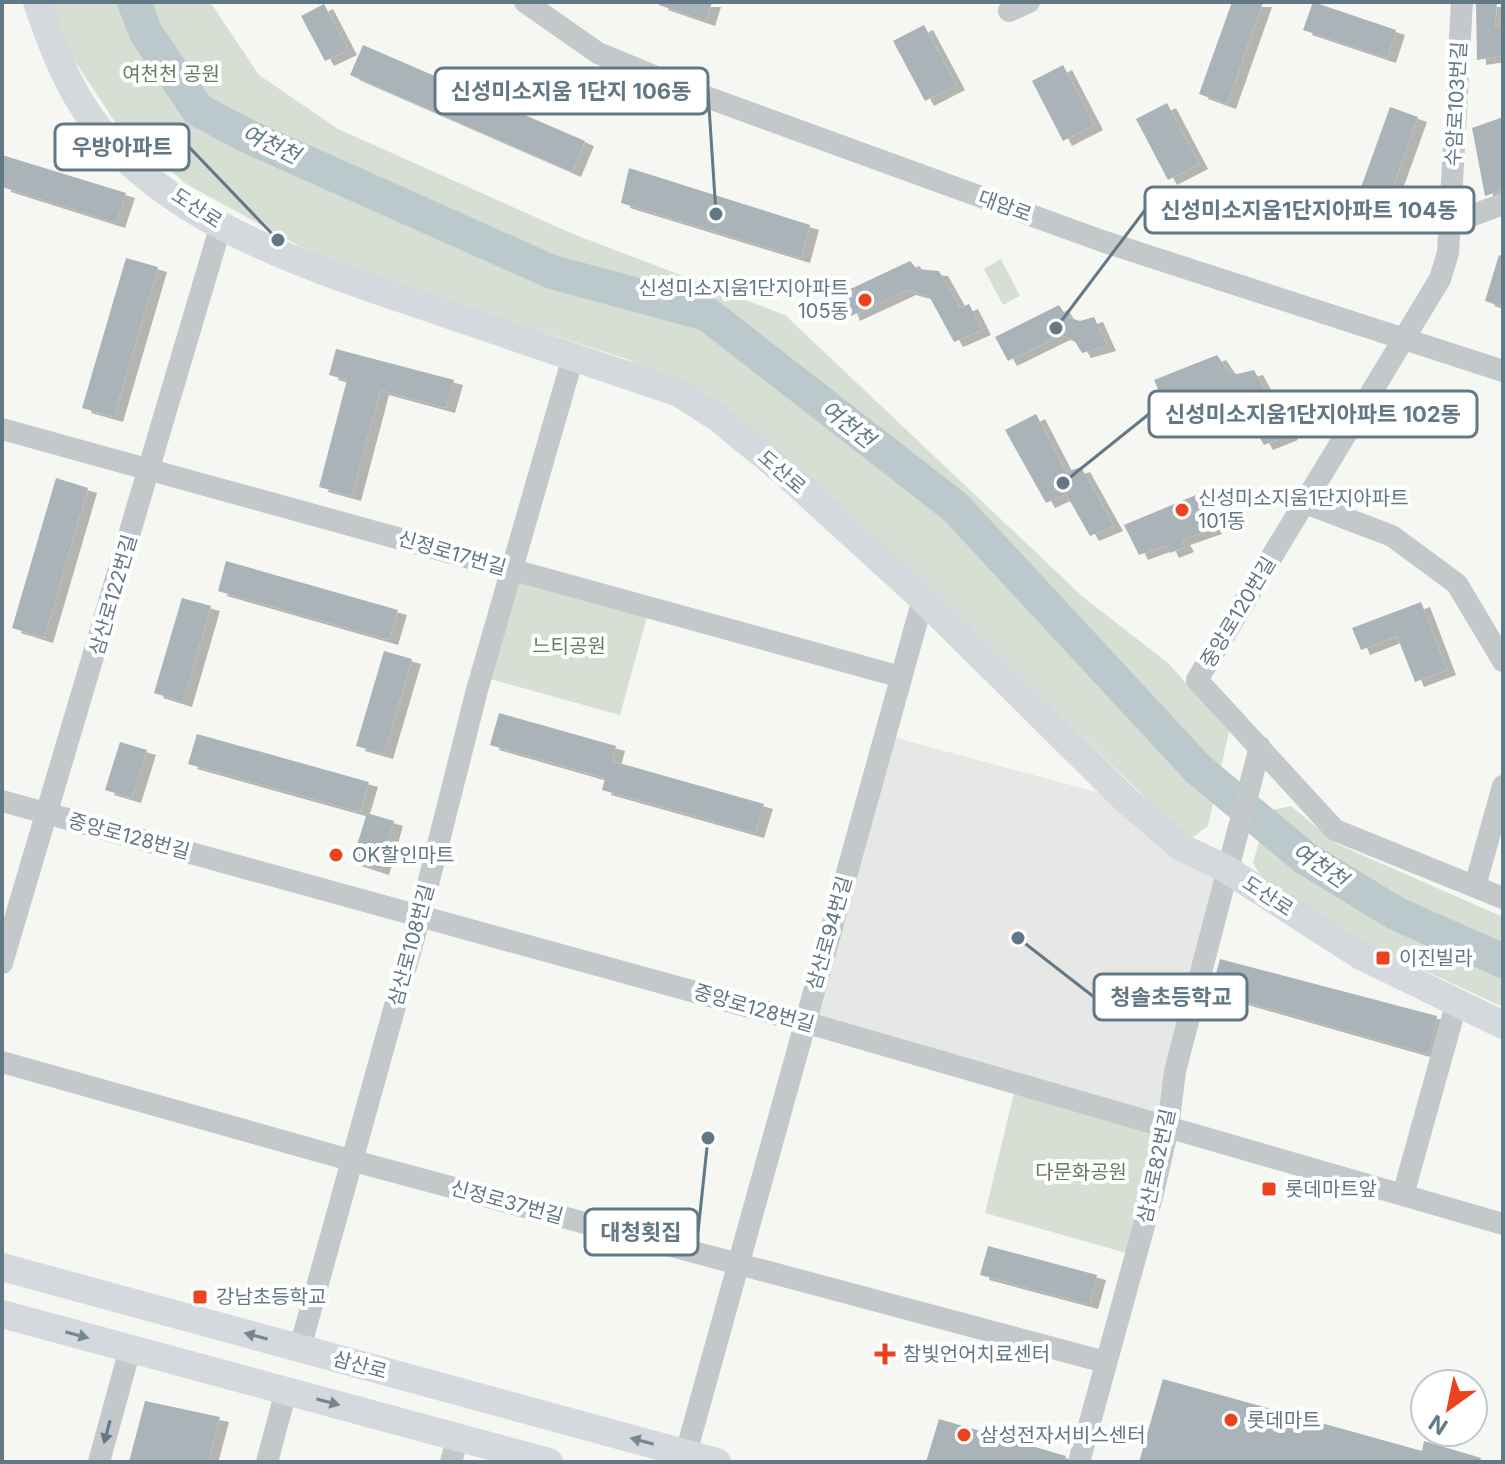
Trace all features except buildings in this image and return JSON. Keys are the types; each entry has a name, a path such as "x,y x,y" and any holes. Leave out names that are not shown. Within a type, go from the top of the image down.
{"main road":[{"name":"도산로","path":"37,2 58,64 91,119 137,167 221,225 292,260 679,393 718,418 785,473 923,599 1126,800 1181,847 1226,869 1361,956 1456,1005 1503,1025"},
{"name":"삼산로","path":"2,1267 717,1462"},
{"path":"2,1314 286,1391 454,1450 549,1462"}],"street":[{"name":"대암로","path":"525,2 598,53 690,91 1102,241 1503,371"},
{"name":"수암로103번길","path":"1404,339 1440,279 1448,253 1462,2"},
{"path":"1449,224 1503,204"},
{"name":"삼산로122번길","path":"2,963 221,225"},
{"name":"중앙로120번길","path":"1404,339 1197,680 1335,830 1503,898"},
{"name":"삼산로108번길","path":"300,1348 420,916 477,690 514,571 573,357"},
{"name":"신정로17번길","path":"2,429 901,677"},
{"path":"1305,503 1392,536 1457,584 1503,661"},
{"name":"삼산로94번길","path":"686,1453 736,1263 923,599"},
{"name":"삼산로82번길","path":"1079,1462 1168,1128 1175,1071 1260,747"},
{"path":"1475,886 1503,786"},
{"name":"중앙로128번길","path":"2,801 804,1022 1503,1224"},
{"path":"1403,1195 1456,1005"},
{"name":"신정로37번길","path":"2,1062 350,1160 1105,1362"},
{"path":"99,1462 130,1349"},
{"path":"267,1462 286,1391"}],"shaded area":[{"path":"885,735 1126,800 1226,869 1168,1128 804,1022"}],"green space":[{"name":"여천천 공원","path":"51,2 210,2 259,75 338,129 573,234 785,315 1083,597 1168,663 1229,731 1208,826 1189,840 953,612 685,388 626,359 384,280 312,253 186,184 115,122 63,43"},
{"path":"1001,259 1020,296 1003,305 984,269"},
{"name":"느티공원","path":"518,577 648,613 620,715 490,679"},
{"path":"1291,806 1337,844 1503,917 1503,1007 1363,942 1262,878 1253,863 1268,811"},
{"name":"다문화공원","path":"1016,1085 1168,1128 1137,1256 985,1213"}],"waterway":[{"name":"여천천","path":"134,2 146,33 198,110 247,136 552,272 707,314 955,507 1198,769 1305,858 1397,914 1503,961"}],"place":[{"name":"신성미소지움 1단지 106동","path":"716,214"},
{"name":"우방아파트","path":"278,240"},
{"name":"신성미소지움1단지아파트 105동","path":"865,300"},
{"name":"신성미소지움1단지아파트 104동","path":"1056,328"},
{"name":"신성미소지움1단지아파트 102동","path":"1063,483"},
{"name":"신성미소지움1단지아파트 101동","path":"1182,510"},
{"name":"OK할인마트","path":"336,855"},
{"name":"청솔초등학교","path":"1018,938"},
{"name":"이진빌라","path":"1383,958"},
{"name":"대청횟집","path":"708,1138"},
{"name":"롯데마트앞","path":"1269,1189"},
{"name":"강남초등학교","path":"200,1297"},
{"name":"참빛언어치료센터","path":"885,1354"},
{"name":"롯데마트","path":"1231,1420"},
{"name":"삼성전자서비스센터","path":"964,1435"}]}
